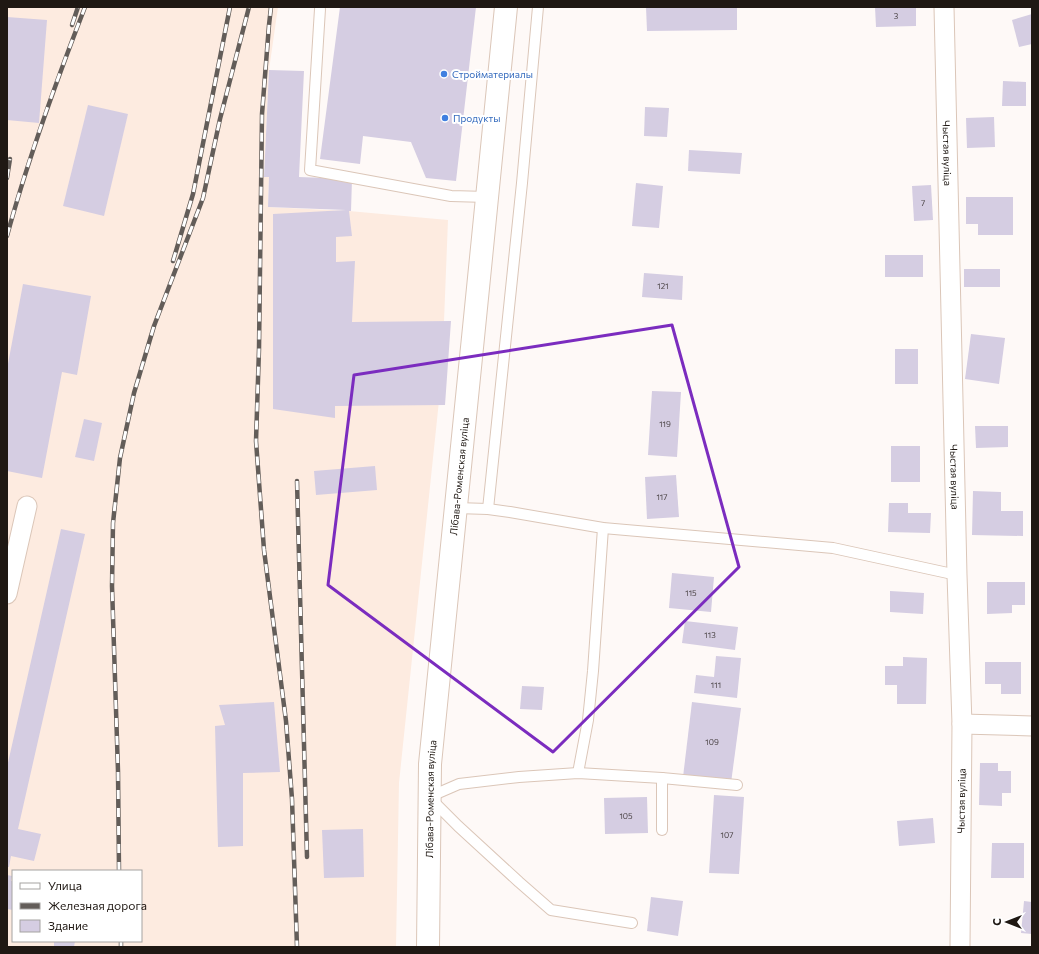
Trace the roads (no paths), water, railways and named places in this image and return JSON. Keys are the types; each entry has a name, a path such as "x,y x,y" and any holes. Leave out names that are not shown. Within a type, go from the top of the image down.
{"main road":[{"name":"Лібава-Роменская вуліца","path":"428,947 430,764 506,7"}],"street":[{"name":"Чыстая вуліца","path":"944,7 957,575 962,724 960,947"},
{"path":"7,594 27,506"},
{"path":"962,724 1032,726"}],"lane":[{"path":"488,509 522,183 538,7"},
{"path":"320,9 310,170 451,196 487,197"},
{"path":"456,508 488,509 603,528 832,548 957,575"},
{"path":"578,773 588,720 593,671 603,528"},
{"path":"632,923 551,910 458,826 430,796 459,784 519,777 578,773 662,778 737,786"},
{"path":"662,778 662,830"}],"railway":[{"path":"72,25 78,7"},
{"path":"7,236 43,120 85,7"},
{"path":"173,261 193,194 230,7"},
{"path":"119,870 118,771 112,586 113,523 120,458 134,393 154,326 203,198 220,119 249,7"},
{"path":"271,7 262,114 259,349 256,441 264,550 286,721 292,799 297,947"},
{"path":"7,178 10,159"},
{"path":"297,481 307,857"},
{"path":"121,942 121,947"}],"place":[{"name":"Стройматериалы","path":"444,74"},
{"name":"Продукты","path":"445,118"}]}
